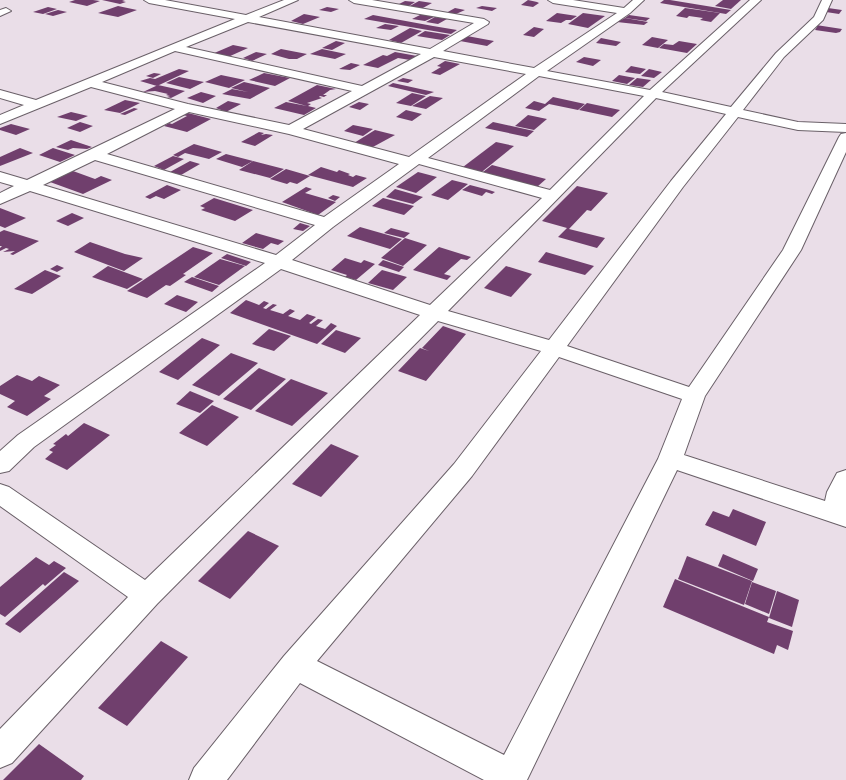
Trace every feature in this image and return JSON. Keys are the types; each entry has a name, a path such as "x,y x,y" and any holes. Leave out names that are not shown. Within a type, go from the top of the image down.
{"street":[{"path":"149,0 653,94 788,123 824,128 838,141"},
{"path":"0,120 293,0"},
{"path":"292,130 362,90 434,53 484,22 354,0"},
{"path":"553,0 626,11"},
{"path":"0,465 26,441 279,262 327,223 537,72 626,11 639,0"},
{"path":"0,752 147,596 552,196 653,94 756,0"},
{"path":"206,780 295,666 463,470 676,184 780,55 820,18 828,0"},
{"path":"175,48 362,90"},
{"path":"90,83 187,108 292,130 552,196"},
{"path":"0,94 37,105"},
{"path":"0,199 94,155 187,108"},
{"path":"788,123 807,136 838,141"},
{"path":"295,666 510,778 670,459 694,396 792,250 838,141"},
{"path":"94,155 327,223"},
{"path":"0,177 279,262 434,313 553,348 694,396"},
{"path":"670,459 841,515 840,492 846,479"},
{"path":"0,493 147,596"}],"building":[{"path":"75,0 100,1 87,6 69,2"},
{"path":"102,0 125,0 122,1 126,2 120,4"},
{"path":"528,0 539,3 533,7 521,5"},
{"path":"664,0 731,10 726,14 660,3"},
{"path":"723,0 741,0 731,9 715,6"},
{"path":"405,1 415,2 409,6 397,5"},
{"path":"419,1 432,3 421,9 408,7"},
{"path":"118,6 137,10 118,17 98,13"},
{"path":"482,6 497,8 492,11 476,8"},
{"path":"48,7 57,9 43,14 33,12"},
{"path":"327,7 339,9 331,12 319,10"},
{"path":"455,8 465,10 456,14 446,13"},
{"path":"685,8 720,13 711,22 700,20 703,18 676,16"},
{"path":"828,8 842,10 839,14 826,12"},
{"path":"58,10 67,12 53,16 45,14"},
{"path":"557,13 577,16 571,20 566,20 561,23 546,21"},
{"path":"583,13 605,16 588,28 568,24"},
{"path":"304,14 320,17 303,24 291,21"},
{"path":"422,14 434,17 425,21 412,19"},
{"path":"373,15 457,30 451,34 364,19"},
{"path":"629,15 650,18 646,21 625,18"},
{"path":"435,17 447,19 438,24 426,22"},
{"path":"625,18 648,22 644,25 617,22"},
{"path":"385,24 399,26 391,30 376,28"},
{"path":"815,26 842,29 840,32 836,33 815,30 817,27"},
{"path":"534,27 544,29 534,37 523,35"},
{"path":"410,28 422,31 401,43 389,40"},
{"path":"425,31 450,35 442,40 417,36"},
{"path":"467,36 494,41 487,46 460,41"},
{"path":"652,37 668,40 658,48 642,45"},
{"path":"601,38 621,42 616,46 596,43"},
{"path":"336,41 345,43 332,50 322,48"},
{"path":"679,41 697,44 687,53 659,48 664,44 673,45"},
{"path":"233,45 248,48 228,57 212,54"},
{"path":"281,49 307,54 297,59 289,59 271,54"},
{"path":"322,49 346,54 335,59 310,54"},
{"path":"256,52 267,54 252,61 243,58"},
{"path":"395,52 417,56 410,60 398,58 378,68 363,65 383,55 387,56"},
{"path":"584,57 601,60 593,66 576,62"},
{"path":"445,61 460,64 440,75 431,73 441,67 437,66"},
{"path":"351,63 360,65 350,70 339,69"},
{"path":"631,66 646,69 640,74 625,72"},
{"path":"179,69 189,71 157,86 140,81 150,78 155,79"},
{"path":"649,69 662,72 654,78 641,76"},
{"path":"154,73 161,74 153,78 146,76"},
{"path":"264,73 290,78 275,86 249,80"},
{"path":"221,75 245,80 229,88 205,82"},
{"path":"619,75 635,78 627,84 612,81"},
{"path":"179,77 204,82 190,89 166,83"},
{"path":"403,78 413,80 408,83 397,81"},
{"path":"637,78 651,80 643,87 629,85"},
{"path":"244,82 270,88 250,99 222,94 232,89 248,92 231,88"},
{"path":"393,83 434,92 426,95 388,86"},
{"path":"158,85 185,91 171,98 167,97 170,96 166,95 168,94 155,91 143,92"},
{"path":"317,85 336,89 330,90 323,95 327,95 324,97 319,97 322,98 307,103 311,104 308,106 316,108 304,115 274,108 286,102 307,106 288,101"},
{"path":"201,92 216,96 203,103 187,98"},
{"path":"412,93 426,96 411,106 396,103"},
{"path":"430,96 443,98 426,109 412,106"},
{"path":"553,97 585,104 578,110 549,104 539,111 525,108 534,101 545,104"},
{"path":"125,100 140,103 120,113 104,110"},
{"path":"228,101 241,104 226,112 216,108"},
{"path":"359,102 369,104 360,110 349,107"},
{"path":"587,103 620,110 612,117 579,110"},
{"path":"134,108 138,109 125,115 120,114"},
{"path":"406,110 422,114 412,121 396,117"},
{"path":"71,112 88,116 76,121 57,117"},
{"path":"188,113 211,119 187,132 164,126 169,123 172,124 187,116 183,115"},
{"path":"528,115 547,119 534,130 515,126"},
{"path":"80,122 93,126 80,132 67,128"},
{"path":"493,122 534,131 527,137 485,128"},
{"path":"11,124 30,129 16,135 0,130 0,128"},
{"path":"353,125 373,129 363,136 344,131"},
{"path":"375,130 395,135 371,148 354,143"},
{"path":"259,132 264,133 261,135 273,135 255,146 241,142"},
{"path":"71,140 92,147 87,149 73,148 68,150 56,147"},
{"path":"496,142 514,146 478,175 459,170"},
{"path":"194,144 222,152 209,159 185,153 178,157 173,155"},
{"path":"20,148 33,153 0,166 0,157"},
{"path":"53,148 75,155 60,162 39,155"},
{"path":"226,154 253,161 242,167 216,159"},
{"path":"173,156 184,159 164,170 154,166"},
{"path":"190,161 200,164 181,175 170,172"},
{"path":"253,161 284,169 270,178 239,170"},
{"path":"492,165 546,179 537,187 486,175 487,173 483,172"},
{"path":"321,167 337,172 339,170 350,174 348,175 353,177 356,175 367,178 353,187 308,175"},
{"path":"286,169 310,176 297,184 290,182 287,184 270,179"},
{"path":"73,171 95,179 101,176 112,180 83,194 50,182"},
{"path":"418,172 437,177 416,193 396,187"},
{"path":"452,180 468,184 448,200 431,195"},
{"path":"167,185 181,190 164,199 156,196 150,199 145,197"},
{"path":"470,185 495,192 492,194 486,192 482,196 462,190"},
{"path":"577,186 608,193 591,211 587,210 569,229 605,238 597,248 558,237 567,228 542,221"},
{"path":"306,187 312,189 305,193 336,202 318,215 282,202"},
{"path":"395,189 423,197 413,204 386,197"},
{"path":"333,195 340,197 335,201 328,198"},
{"path":"214,198 253,210 235,221 201,210 205,208 200,206"},
{"path":"383,198 414,206 404,215 372,206"},
{"path":"0,208 26,218 5,228 0,226"},
{"path":"72,213 84,218 68,226 56,221"},
{"path":"300,223 310,226 303,231 293,229"},
{"path":"360,227 402,239 390,249 347,236"},
{"path":"391,228 410,233 404,238 384,233"},
{"path":"4,230 39,241 13,255 10,254 15,251 3,252 9,249 6,248 0,251 2,246 0,246 0,232"},
{"path":"256,233 284,241 278,245 271,243 263,249 242,243"},
{"path":"405,238 427,245 403,266 381,258"},
{"path":"90,242 125,254 143,258 124,271 74,252"},
{"path":"193,247 213,253 183,274 186,275 170,286 166,285 147,298 127,291"},
{"path":"439,247 471,257 467,260 461,259 444,274 451,276 447,280 413,270"},
{"path":"546,252 594,266 585,275 538,262"},
{"path":"227,254 251,262 246,266 221,258"},
{"path":"345,258 361,263 364,260 375,264 356,280 345,277 347,275 331,270"},
{"path":"220,259 245,266 219,285 194,277"},
{"path":"383,260 404,267 399,272 378,265"},
{"path":"57,265 64,268 57,272 50,269"},
{"path":"108,266 143,279 127,289 92,277"},
{"path":"506,266 532,274 511,297 484,288"},
{"path":"45,270 61,276 32,294 14,289"},
{"path":"382,270 407,277 393,290 368,283"},
{"path":"192,277 219,286 212,292 184,282"},
{"path":"177,295 198,302 186,312 164,304"},
{"path":"246,300 259,305 264,301 269,303 263,308 266,309 273,304 277,305 270,310 283,314 290,309 295,311 288,316 300,320 307,314 316,317 309,323 311,324 318,319 323,320 316,326 325,329 331,323 337,326 317,344 230,313"},
{"path":"443,326 466,334 426,381 398,371 420,348 429,351 422,348"},
{"path":"269,329 291,336 274,351 252,344"},
{"path":"336,330 361,338 345,353 321,344"},
{"path":"202,338 220,345 178,380 159,372"},
{"path":"231,353 258,363 219,396 192,385"},
{"path":"259,368 286,379 251,410 223,399"},
{"path":"17,375 32,381 39,376 60,385 44,396 51,399 27,416 7,407 15,401 0,394 0,386"},
{"path":"291,379 328,393 292,426 255,411"},
{"path":"190,391 214,401 200,413 176,404"},
{"path":"212,405 239,417 207,446 179,433"},
{"path":"84,423 110,435 67,470 45,459 53,452 49,450 56,445 53,444 66,434 68,436"},
{"path":"331,444 359,456 321,497 292,484"},
{"path":"733,509 766,522 756,546 705,525 713,511 729,517"},
{"path":"248,531 279,546 230,599 198,581"},
{"path":"723,554 758,569 753,581 718,566"},
{"path":"687,556 752,581 744,605 678,579"},
{"path":"36,557 49,565 54,561 66,568 45,586 43,584 5,617 0,614 0,587"},
{"path":"64,572 79,581 20,633 5,624"},
{"path":"675,579 769,617 767,622 793,631 788,650 777,645 774,654 663,607"},
{"path":"752,582 776,591 769,614 745,604"},
{"path":"777,591 799,600 792,627 769,618"},
{"path":"161,641 188,657 127,726 98,708"},
{"path":"39,744 84,776 81,780 3,780"}]}
